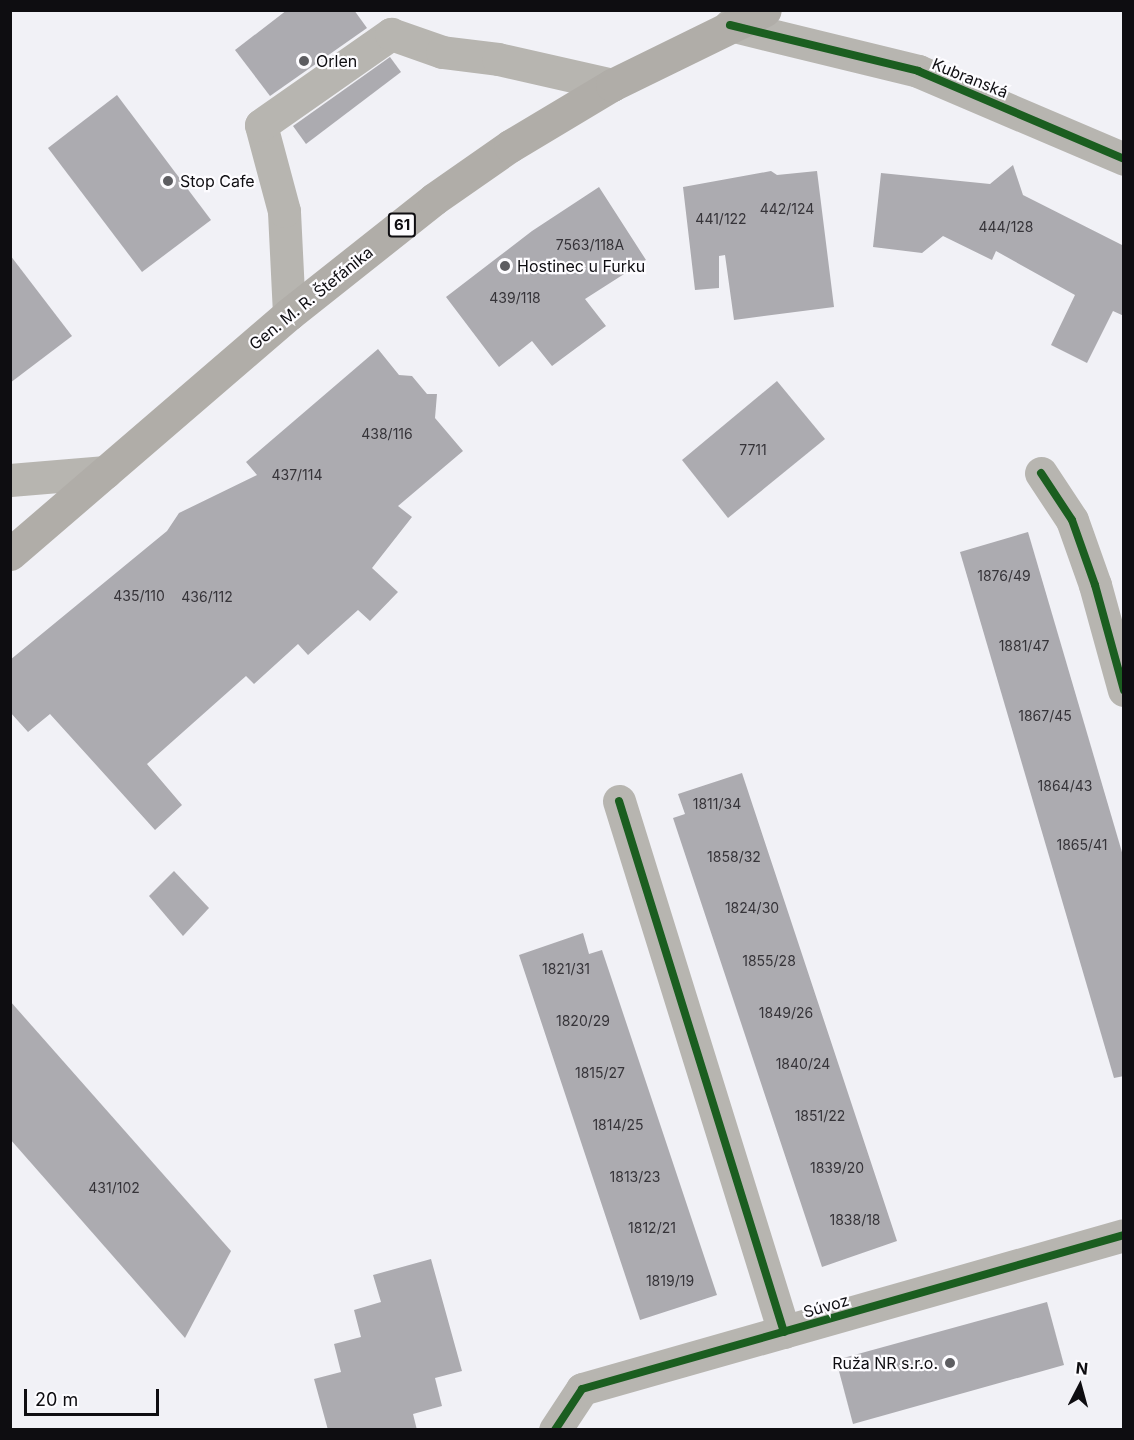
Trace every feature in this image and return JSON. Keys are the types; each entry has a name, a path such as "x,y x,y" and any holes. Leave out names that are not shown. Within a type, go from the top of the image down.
{"main road":[{"name":"Gen. M. R. Štefánika","path":"10,554 289,314 434,199 510,147 612,85 730,25 765,10"}],"street":[{"name":"Kubranská","path":"730,25 947,82 1124,159"},
{"path":"289,314 284,211 261,125 391,33 442,52 498,59 612,85"},
{"path":"10,480 106,472"},
{"path":"1041,472 1072,520 1124,690"},
{"path":"619,801 784,1332"},
{"name":"Súvoz","path":"555,1430 582,1389 1124,1235"}],"building":[{"path":"287,10 354,10 367,28 270,96 235,50"},
{"path":"390,57 401,72 306,144 293,126"},
{"path":"117,95 211,220 142,272 48,148"},
{"path":"1013,165 1023,195 1124,246 1124,316 1113,311 1087,363 1051,345 1075,295 996,251 992,260 943,236 922,253 873,247 881,173 990,184"},
{"path":"771,171 777,175 817,171 834,307 734,320 725,255 719,256 719,288 695,290 683,187"},
{"path":"599,187 646,260 585,299 606,326 552,366 532,341 499,367 446,297 532,231"},
{"path":"10,255 72,336 10,383"},
{"path":"378,349 399,375 412,376 427,394 437,394 435,418 463,451 398,506 412,517 372,568 398,592 370,621 358,610 308,655 298,644 254,684 246,676 147,764 182,805 155,830 50,714 28,732 10,712 10,660 167,531 179,513 257,475 246,462"},
{"path":"777,381 825,439 728,518 682,460"},
{"path":"1028,532 1124,859 1124,1076 1114,1078 960,552"},
{"path":"742,773 897,1241 822,1267 673,818 685,814 678,794"},
{"path":"174,871 209,908 183,936 149,896"},
{"path":"583,933 589,954 602,950 717,1295 640,1320 519,955"},
{"path":"10,1001 231,1251 185,1338 10,1139"},
{"path":"431,1259 462,1371 435,1378 442,1406 413,1414 417,1430 328,1430 314,1379 341,1372 334,1344 361,1337 354,1310 381,1302 373,1275"},
{"name":"Ruža NR s.r.o.","path":"1047,1302 1064,1365 853,1424 836,1360"}],"cycle path":[{"path":"730,25 918,71 1124,159"},
{"path":"1041,473 1072,520 1095,585 1124,690"},
{"path":"619,801 784,1332"},
{"path":"555,1430 582,1389 1124,1235"}],"place":[{"name":"Orlen","path":"304,61"},
{"name":"Stop Cafe","path":"168,181"},
{"name":"Hostinec u Furku","path":"505,266"},
{"name":"Ruža NR s.r.o.","path":"950,1363"}]}
